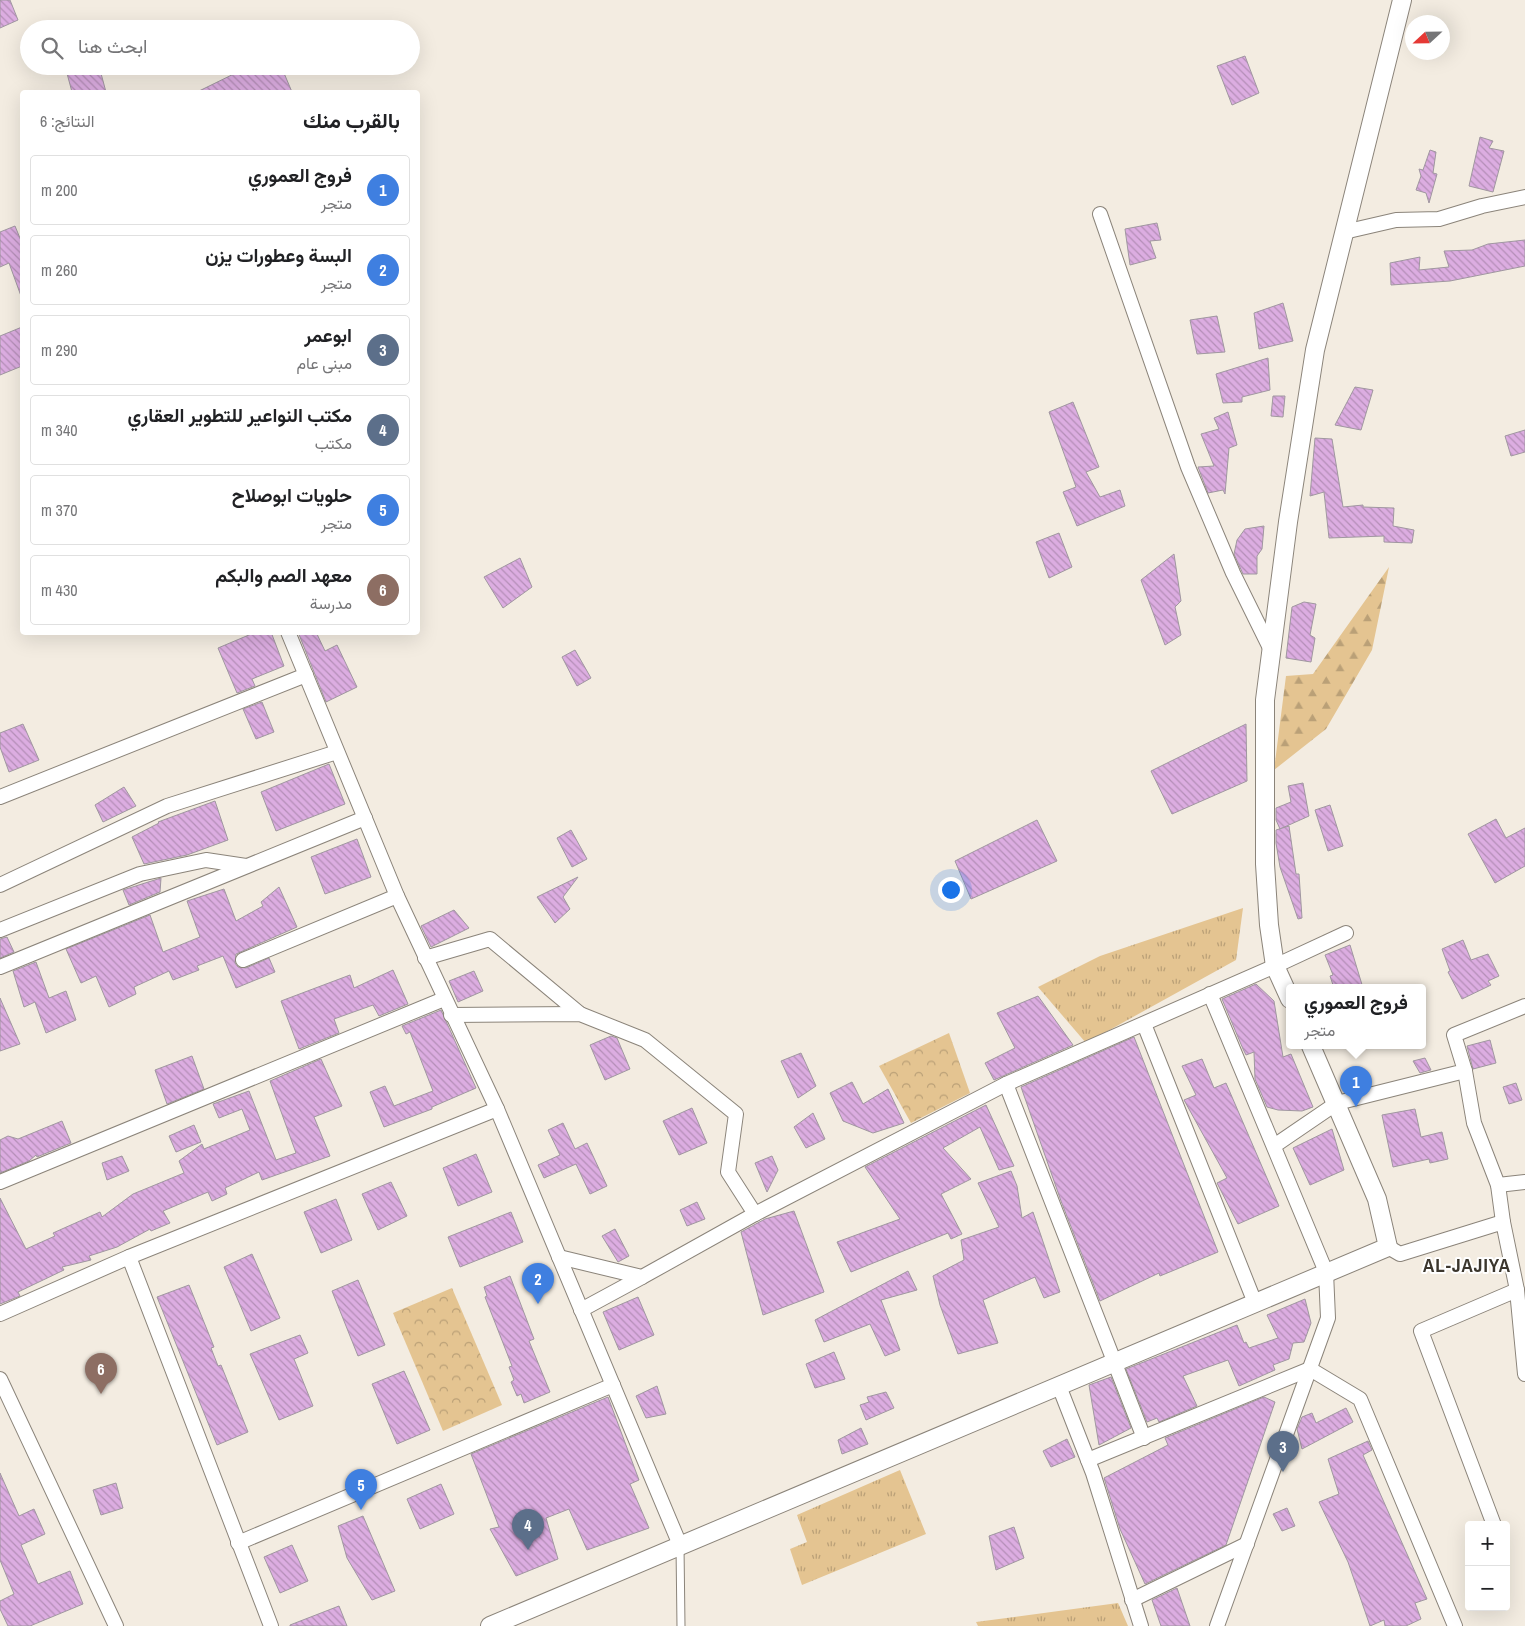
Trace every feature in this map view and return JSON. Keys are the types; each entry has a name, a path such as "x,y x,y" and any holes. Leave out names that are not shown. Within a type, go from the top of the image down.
{"street":[{"path":"1286,990 1275,966 1265,864 1265,700 1288,522 1315,350 1402,0"},
{"path":"1344,232 1396,220 1439,219 1525,196"},
{"path":"1100,214 1188,467 1233,573 1271,650"},
{"path":"289,635 397,896 497,1109 680,1545"},
{"path":"0,797 306,675"},
{"path":"0,885 167,806 338,752"},
{"path":"0,787 14,791"},
{"path":"0,967 365,818"},
{"path":"0,930 140,874 206,860 246,866"},
{"path":"243,960 397,896"},
{"path":"581,1310 755,1214 1006,1084 1346,933"},
{"path":"425,958 490,939 580,1014 645,1040 736,1114 728,1172 755,1214"},
{"path":"1210,994 1326,1272 1328,1318 1217,1626"},
{"path":"0,1182 444,999"},
{"path":"1525,1006 1454,1035 1465,1071 1474,1124 1498,1185 1503,1222 1517,1290 1525,1374"},
{"path":"451,1014 580,1014"},
{"path":"1144,1024 1255,1303"},
{"path":"1312,1049 1377,1199 1388,1247 1400,1254 1503,1222"},
{"path":"1274,1146 1337,1103 1465,1071"},
{"path":"1006,1084 1144,1438"},
{"path":"0,1314 129,1257 497,1109"},
{"path":"1498,1185 1525,1182"},
{"path":"490,1626 1388,1247"},
{"path":"129,1257 271,1626"},
{"path":"559,1257 642,1277"},
{"path":"1492,1521 1421,1331 1517,1290"},
{"path":"1088,1460 1310,1369"},
{"path":"1310,1369 1360,1399 1456,1626"},
{"path":"0,1379 116,1626"},
{"path":"238,1543 613,1385"},
{"path":"1059,1386 1088,1460 1141,1626"},
{"path":"1132,1600 1247,1544"}],"lane":[{"path":"680,1545 681,1626"}],"green space":[{"path":"1389,567 1372,650 1326,729 1274,770 1286,676 1313,674"},
{"path":"1243,908 1236,960 1086,1043 1038,987 1100,956"},
{"path":"949,1033 970,1093 911,1123 879,1066"},
{"path":"452,1288 502,1405 443,1431 393,1313"},
{"path":"900,1470 926,1534 802,1585 790,1549 807,1542 797,1515"},
{"path":"1118,1603 1128,1626 978,1626 976,1622"}],"building":[{"path":"0,0 10,0 18,20 0,28"},
{"path":"1245,56 1259,93 1232,105 1217,66"},
{"path":"67,75 101,75 105,90 71,90"},
{"path":"232,75 285,75 291,90 201,90"},
{"path":"1480,137 1493,141 1489,148 1504,151 1493,192 1469,186"},
{"path":"1430,150 1436,152 1433,173 1437,174 1429,203 1426,193 1416,190 1421,176 1419,169 1423,170"},
{"path":"1157,223 1161,240 1150,241 1156,258 1130,265 1125,229"},
{"path":"15,226 20,238 20,293 9,263 0,267 0,232"},
{"path":"1525,240 1525,266 1450,281 1391,285 1390,263 1420,257 1419,270 1449,267 1444,251 1472,250 1488,244"},
{"path":"1283,303 1293,341 1259,349 1254,313"},
{"path":"1217,316 1225,352 1197,354 1190,320"},
{"path":"20,328 20,367 0,375 0,336"},
{"path":"1268,358 1270,390 1242,397 1242,402 1223,403 1216,374"},
{"path":"1355,387 1373,390 1361,430 1335,425"},
{"path":"1273,396 1285,396 1283,417 1271,416"},
{"path":"1073,402 1099,467 1086,472 1100,497 1120,490 1125,506 1077,526 1063,492 1076,487 1049,412"},
{"path":"1228,412 1237,445 1229,448 1225,494 1223,490 1208,493 1198,467 1214,466 1201,434 1219,429 1214,418"},
{"path":"1525,430 1525,452 1511,456 1505,436"},
{"path":"1315,438 1332,439 1343,507 1363,505 1363,507 1394,508 1393,526 1414,530 1412,543 1384,542 1384,536 1329,538 1324,492 1310,496"},
{"path":"1264,526 1262,549 1257,556 1257,574 1243,574 1234,554 1237,540 1245,529"},
{"path":"1059,533 1072,567 1049,578 1036,542"},
{"path":"1174,554 1181,601 1175,607 1181,635 1165,645 1141,580"},
{"path":"520,558 532,587 503,608 484,577"},
{"path":"1304,602 1316,604 1310,635 1315,638 1311,662 1286,658 1292,607"},
{"path":"249,635 272,635 284,666 252,679 255,686 237,693 218,648"},
{"path":"299,635 317,635 325,651 337,645 357,687 326,702"},
{"path":"575,650 591,678 577,686 562,657"},
{"path":"262,702 274,732 256,739 243,709"},
{"path":"23,724 39,760 9,772 0,747 0,733"},
{"path":"1246,724 1247,781 1172,814 1151,771"},
{"path":"329,764 345,804 276,831 261,792"},
{"path":"1303,783 1309,816 1280,829 1276,820 1276,808 1291,802 1288,786"},
{"path":"124,787 136,806 103,822 95,805"},
{"path":"215,801 228,840 187,855 144,864 132,837 158,822"},
{"path":"1330,805 1343,846 1328,851 1315,810"},
{"path":"1496,819 1506,838 1525,828 1525,866 1495,883 1468,834"},
{"path":"1037,820 1057,861 971,899 955,861"},
{"path":"1289,826 1296,874 1299,874 1302,918 1298,919 1280,867 1276,843 1276,830"},
{"path":"571,830 587,859 572,867 557,838"},
{"path":"357,839 371,877 325,894 311,857"},
{"path":"578,877 563,897 570,909 555,923 537,897"},
{"path":"161,878 160,892 129,905 123,890"},
{"path":"279,887 297,927 236,954 235,963 238,967 246,968 269,958 275,972 236,988 223,956 197,966 199,970 173,980 169,971 134,987 136,994 109,1007 96,976 81,983 66,949 150,915 163,952 200,937 187,901 224,889 236,921 263,906 261,902"},
{"path":"454,910 469,928 431,947 421,926"},
{"path":"7,937 14,952 0,958 0,939"},
{"path":"1463,940 1471,960 1488,954 1499,976 1488,981 1491,985 1462,999 1448,972 1450,971 1442,949"},
{"path":"1350,945 1362,984 1333,984 1330,976 1333,975 1325,955"},
{"path":"36,962 49,998 66,991 76,1020 46,1033 35,1002 24,1007 13,971"},
{"path":"393,970 408,1004 379,1016 373,1005 334,1019 339,1033 299,1049 281,1001 350,975 354,988"},
{"path":"474,971 483,991 458,1002 449,981"},
{"path":"1256,984 1274,1001 1283,1057 1291,1054 1313,1107 1302,1111 1278,1110 1267,1107 1255,1079 1254,1052 1246,1055 1222,999"},
{"path":"1038,996 1073,1045 994,1080 985,1063 1015,1048 997,1013"},
{"path":"0,998 20,1044 0,1051"},
{"path":"441,1010 476,1088 432,1107 432,1109 384,1127 370,1092 385,1086 394,1106 433,1091 410,1032 406,1034 402,1026"},
{"path":"611,1036 617,1038 630,1069 605,1080 590,1045"},
{"path":"1134,1037 1218,1252 1160,1276 1159,1273 1100,1301 1061,1201 1021,1087"},
{"path":"1490,1040 1496,1063 1473,1069 1467,1046"},
{"path":"801,1053 816,1086 798,1098 781,1061"},
{"path":"192,1056 204,1089 167,1104 155,1070"},
{"path":"1425,1058 1431,1070 1420,1073 1413,1061"},
{"path":"321,1059 342,1106 314,1117 330,1156 262,1180 259,1172 225,1188 227,1194 212,1201 208,1192 163,1211 170,1223 151,1231 150,1229 117,1247 89,1256 91,1260 62,1267 64,1270 18,1292 20,1296 0,1304 0,1198 26,1249 55,1236 53,1233 100,1212 102,1217 133,1194 184,1173 179,1161 202,1144 204,1149 250,1130 242,1109 219,1118 213,1104 249,1091 276,1160 296,1153 270,1081"},
{"path":"1202,1059 1214,1088 1226,1083 1279,1206 1238,1224 1217,1183 1227,1178 1184,1100 1196,1095 1182,1066"},
{"path":"852,1082 863,1104 888,1089 904,1123 873,1133 843,1121 830,1093"},
{"path":"1516,1083 1522,1100 1509,1104 1503,1087"},
{"path":"986,1105 1014,1166 999,1170 980,1127 943,1148 971,1179 941,1194 962,1234 951,1239 948,1233 851,1272 837,1242 900,1219 865,1167"},
{"path":"692,1108 707,1143 679,1155 663,1121"},
{"path":"1415,1109 1421,1137 1442,1132 1448,1159 1430,1163 1429,1159 1393,1167 1382,1115"},
{"path":"813,1113 825,1139 806,1148 794,1127"},
{"path":"62,1121 71,1143 37,1157 36,1155 29,1161 0,1173 0,1140 8,1136 18,1139"},
{"path":"563,1123 575,1149 587,1143 607,1186 590,1194 576,1164 544,1178 538,1165 560,1155 548,1130"},
{"path":"194,1125 201,1142 176,1152 169,1136"},
{"path":"1332,1129 1344,1170 1310,1185 1293,1148"},
{"path":"476,1154 492,1192 458,1206 443,1168"},
{"path":"122,1156 129,1171 107,1180 102,1163"},
{"path":"772,1156 778,1170 767,1192 755,1163"},
{"path":"1011,1171 1017,1186 1022,1218 1033,1212 1060,1292 1044,1298 1035,1277 983,1300 998,1343 958,1354 940,1305 933,1276 964,1260 961,1240 999,1227 978,1183"},
{"path":"391,1182 407,1216 378,1230 362,1194"},
{"path":"336,1199 352,1240 321,1253 304,1212"},
{"path":"697,1202 705,1219 687,1226 680,1210"},
{"path":"794,1211 824,1292 763,1315 741,1232 765,1219"},
{"path":"511,1212 523,1242 460,1267 448,1237"},
{"path":"615,1229 629,1256 618,1262 602,1236"},
{"path":"252,1254 280,1318 251,1331 224,1267"},
{"path":"908,1271 917,1290 881,1300 900,1350 885,1356 870,1324 824,1342 815,1320"},
{"path":"510,1276 534,1339 529,1341 550,1392 524,1403 521,1394 517,1396 511,1382 514,1380 509,1367 512,1366 485,1297 487,1296 484,1287"},
{"path":"358,1280 385,1345 358,1356 332,1291"},
{"path":"189,1285 214,1347 211,1348 218,1366 221,1365 248,1432 217,1445 157,1297"},
{"path":"638,1297 654,1335 619,1350 603,1312"},
{"path":"1305,1299 1311,1323 1304,1342 1293,1343 1289,1359 1273,1365 1275,1370 1239,1386 1228,1360 1183,1376 1197,1406 1159,1422 1157,1418 1147,1422 1126,1369 1237,1325 1244,1343 1246,1342 1249,1348 1278,1338 1267,1315"},
{"path":"300,1335 308,1353 294,1359 313,1406 279,1420 250,1354"},
{"path":"834,1352 845,1379 815,1388 806,1364"},
{"path":"404,1371 430,1430 397,1444 372,1384"},
{"path":"1111,1377 1131,1428 1099,1445 1089,1385"},
{"path":"657,1386 666,1414 646,1418 636,1396"},
{"path":"886,1392 894,1408 866,1420 860,1405 869,1402 867,1397"},
{"path":"608,1397 639,1480 630,1484 649,1528 587,1550 569,1509 546,1518 558,1559 516,1576 490,1529 499,1527 471,1454"},
{"path":"1264,1397 1275,1402 1226,1545 1145,1584 1120,1529 1104,1478 1168,1445 1165,1438"},
{"path":"1346,1408 1353,1422 1302,1449 1297,1429 1302,1417 1312,1413 1316,1423"},
{"path":"861,1428 868,1444 842,1454 838,1440"},
{"path":"1067,1439 1075,1457 1051,1467 1043,1451"},
{"path":"1368,1441 1372,1450 1363,1455 1427,1599 1415,1603 1421,1619 1406,1626 1385,1626 1384,1620 1370,1626 1348,1562 1319,1502 1339,1494 1328,1459"},
{"path":"0,1473 19,1516 34,1509 45,1534 21,1545 38,1584 70,1571 83,1604 30,1626 8,1626 0,1609 0,1601 14,1594 0,1560"},
{"path":"116,1483 123,1508 101,1515 93,1490"},
{"path":"441,1484 454,1514 420,1529 407,1499"},
{"path":"1287,1508 1295,1526 1282,1531 1273,1514"},
{"path":"363,1516 395,1591 372,1600 347,1558 338,1526"},
{"path":"1014,1527 1024,1558 996,1570 989,1536"},
{"path":"292,1545 308,1581 280,1593 264,1557"},
{"path":"1177,1588 1190,1626 1161,1626 1152,1600"},
{"path":"339,1606 347,1626 290,1626 290,1625"}],"place":[{"name":"فروج العموري","path":"1356,1107"},
{"name":"البسة وعطورات يزن","path":"538,1304"},
{"name":"معهد الصم والبكم","path":"101,1394"},
{"name":"ابوعمر","path":"1283,1472"},
{"name":"حلويات ابوصلاح","path":"361,1510"},
{"name":"مكتب النواعير للتطوير العقاري","path":"528,1550"}],"district":[{"name":"AL-JAJIYA","path":"1467,1265"}]}
